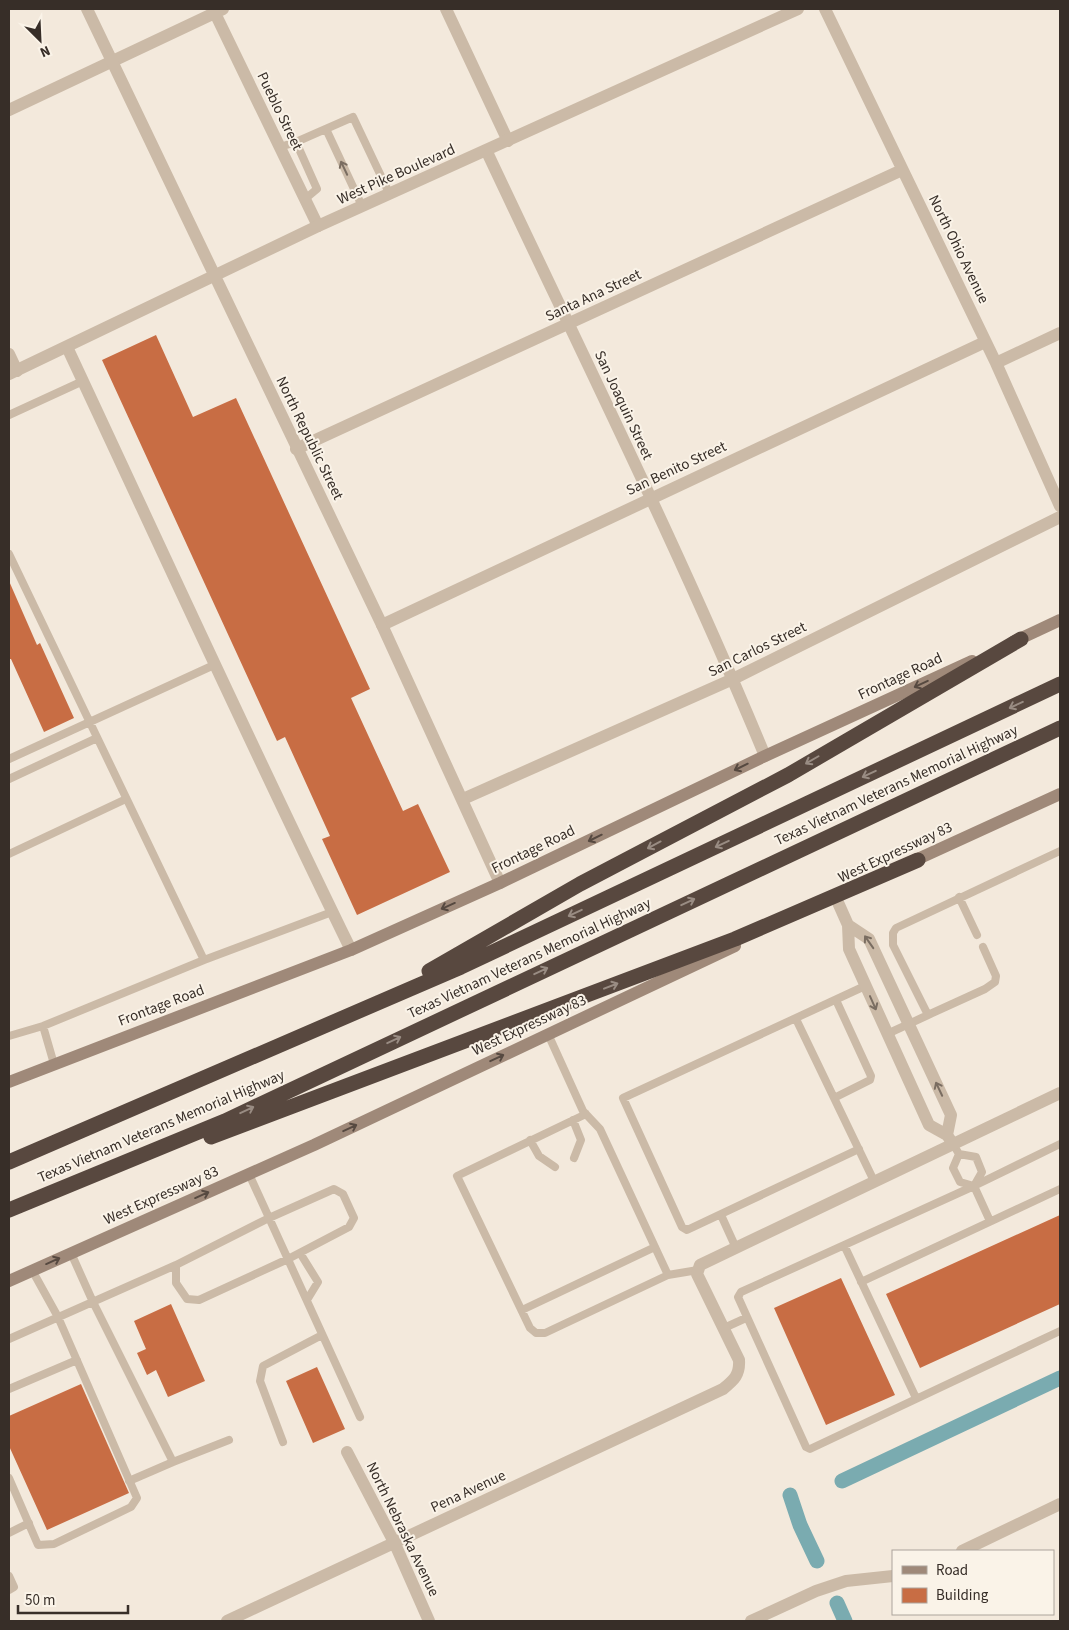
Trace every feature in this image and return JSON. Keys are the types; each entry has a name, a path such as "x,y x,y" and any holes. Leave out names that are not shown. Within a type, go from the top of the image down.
{"highway":[{"path":"369,1006 580,884 788,774 1021,639"},
{"name":"Texas Vietnam Veterans Memorial Highway","path":"9,1162 460,966 1060,684"},
{"name":"Texas Vietnam Veterans Memorial Highway","path":"9,1211 224,1121 1060,728"},
{"path":"9,1211 735,939 918,860"}],"main road":[{"name":"Frontage Road","path":"9,1082 351,950 500,883 765,756 1060,620"},
{"name":"West Expressway 83","path":"9,1281 249,1174 1060,794"}],"street":[{"name":"North Republic Street","path":"87,9 296,449 382,625 500,883"},
{"path":"446,9 508,141"},
{"name":"West Pike Boulevard","path":"13,372 318,226 487,152 798,9"},
{"name":"North Ohio Avenue","path":"825,9 996,363 1060,506"},
{"path":"9,110 217,10"},
{"name":"Pueblo Street","path":"217,10 318,226"},
{"name":"San Joaquin Street","path":"487,152 650,498 733,679 765,756"},
{"name":"Santa Ana Street","path":"296,449 902,170"},
{"path":"996,363 1060,333"},
{"name":"San Benito Street","path":"382,625 985,342"},
{"path":"67,347 214,664 351,950"},
{"path":"9,354 13,372"},
{"name":"San Carlos Street","path":"463,800 733,679 1060,517"},
{"path":"836,898 848,925 849,949 929,1125 953,1144"},
{"path":"848,925 869,939 951,1115 953,1144"},
{"path":"724,1328 697,1274 700,1265 1060,1093"},
{"name":"Pena Avenue","path":"226,1621 723,1390 737,1377 740,1370 739,1360 724,1328"},
{"name":"North Nebraska Avenue","path":"347,1452 395,1544 429,1621"},
{"path":"964,1550 1060,1504"},
{"path":"751,1621 816,1591 838,1584 892,1576"}],"lane":[{"path":"280,147 296,142 353,116 390,195"},
{"path":"326,129 362,206"},
{"path":"296,142 317,189 305,199"},
{"path":"9,415 83,382"},
{"path":"9,554 204,960"},
{"path":"9,759 214,664"},
{"path":"9,779 97,738"},
{"path":"9,854 126,799"},
{"path":"928,1015 893,945 893,933 896,928 1060,851"},
{"path":"959,897 977,935"},
{"path":"9,1036 43,1026 204,960 332,912"},
{"path":"887,1034 984,989 995,982 996,976 983,947"},
{"path":"859,1149 721,1216 687,1230 682,1227 623,1098 866,986"},
{"path":"834,1098 870,1080 871,1076 836,1000"},
{"path":"796,1018 874,1182"},
{"path":"43,1026 54,1064"},
{"path":"548,1034 586,1114 600,1129 668,1275"},
{"path":"586,1114 457,1176 530,1328 536,1333 545,1333 668,1275 698,1270"},
{"path":"573,1120 581,1140 574,1158"},
{"path":"530,1140 539,1156 556,1167"},
{"path":"974,1186 982,1172 976,1157 953,1144 953,1168 960,1182 974,1186 990,1221"},
{"path":"1060,1144 974,1186 741,1292 738,1297 806,1447 810,1449 1060,1331"},
{"path":"249,1174 360,1417"},
{"path":"9,1339 176,1265 269,1218 334,1189 343,1194 354,1218 349,1227 300,1253 199,1300 188,1299 176,1283 176,1265"},
{"path":"861,1282 1060,1189"},
{"path":"721,1216 736,1248"},
{"path":"844,1245 916,1398"},
{"path":"522,1310 656,1247"},
{"path":"71,1253 93,1302 173,1462"},
{"path":"300,1253 318,1282 307,1300"},
{"path":"9,1478 38,1545 54,1544 131,1506 137,1498 58,1317 32,1270"},
{"path":"724,1328 746,1318"},
{"path":"283,1442 260,1381 263,1366 322,1334"},
{"path":"9,1389 77,1360"},
{"path":"129,1481 230,1440"},
{"path":"9,1533 29,1523"},
{"path":"9,1576 14,1587 9,1590"}],"building":[{"path":"156,335 193,417 236,398 370,689 351,698 403,811 418,804 450,872 357,915 322,839 330,836 285,737 277,741 102,360"},
{"path":"9,581 37,645 40,643 74,718 44,732 11,659 9,659"},
{"path":"1060,1215 1060,1304 920,1368 886,1294"},
{"path":"841,1278 895,1395 826,1425 774,1308"},
{"path":"171,1304 205,1381 168,1397 156,1370 147,1375 137,1353 146,1349 134,1321"},
{"path":"317,1367 345,1429 313,1443 286,1381"},
{"path":"81,1384 129,1493 47,1530 9,1446 9,1416"}],"waterway":[{"path":"842,1481 1060,1378"},
{"path":"790,1495 800,1525 817,1561"},
{"path":"837,1603 845,1621"}]}
